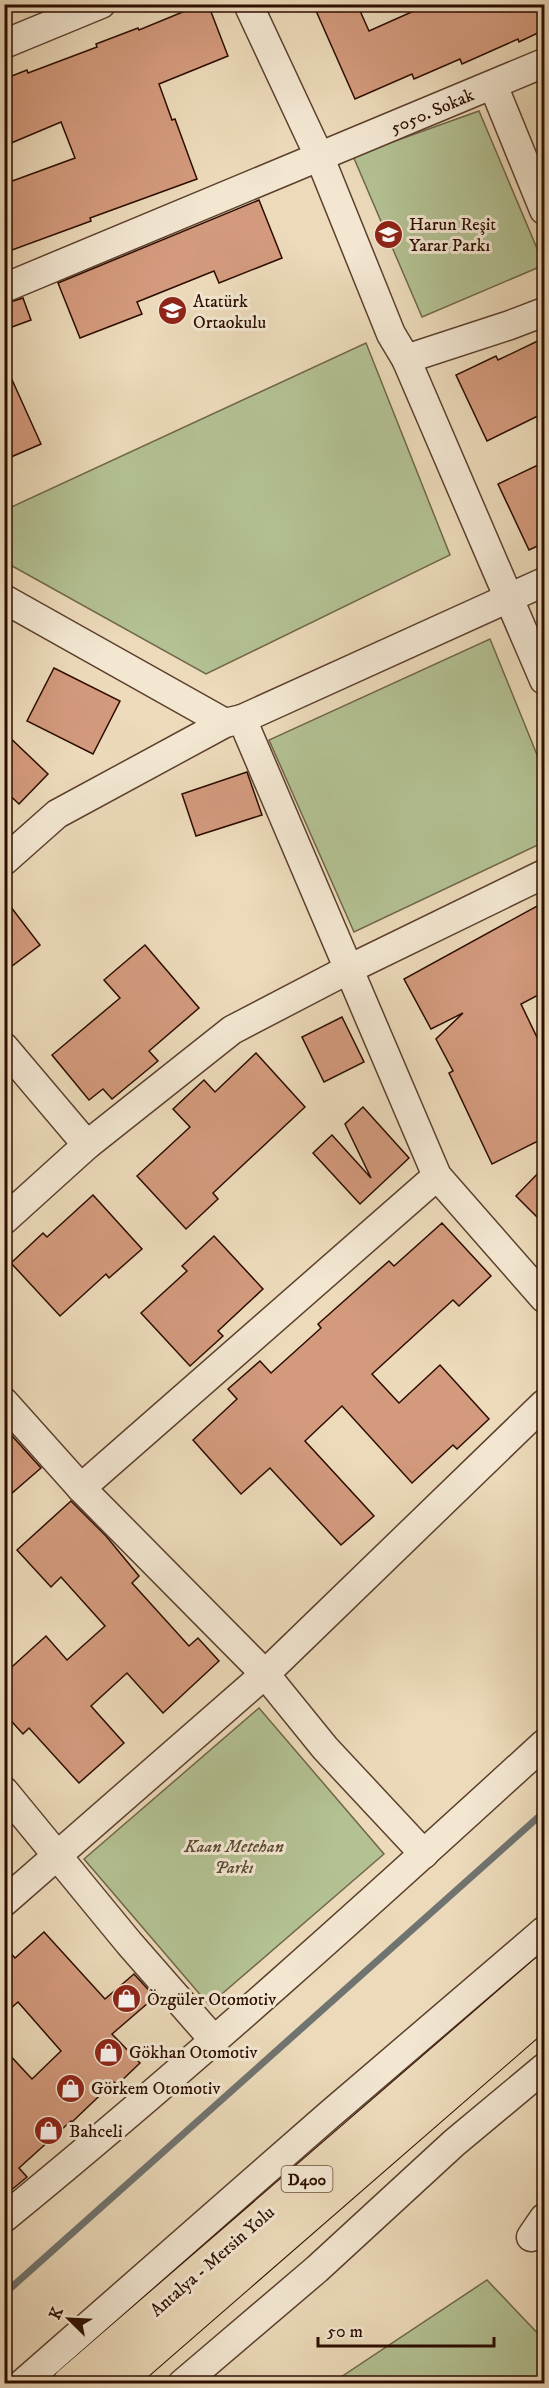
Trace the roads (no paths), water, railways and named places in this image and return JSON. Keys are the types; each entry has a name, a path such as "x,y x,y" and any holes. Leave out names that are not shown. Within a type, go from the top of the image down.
{"highway":[{"name":"Antalya - Mersin Yolu","path":"69,2384 544,1973"},
{"name":"Antalya - Mersin Yolu","path":"114,2384 544,2010"}],"street":[{"path":"4,44 101,4"},
{"path":"248,4 320,158 391,333 406,359 544,680"},
{"name":"5050. Sokak","path":"4,288 544,63"},
{"path":"494,85 544,210"},
{"path":"406,359 510,326 544,312"},
{"path":"4,861 57,814 233,721 544,582"},
{"path":"4,599 233,721 349,969 437,1176 544,1298"},
{"path":"4,1220 87,1145 232,1030 349,969 544,874"},
{"path":"4,1047 87,1145"},
{"path":"81,1488 437,1176"},
{"path":"4,1402 81,1488 265,1674 325,1748 424,1854"},
{"path":"4,1902 265,1674 544,1404"},
{"path":"4,2218 92,2146 424,1854 544,1744"},
{"path":"4,1791 129,1943 213,2039"},
{"path":"22,2384 329,2115 544,1931"},
{"path":"182,2384 317,2268 454,2143 544,2068"}],"waterway":[{"path":"4,2294 544,1812"}],"place":[{"name":"Harun Reşit Yarar Parkı","path":"388,234"},
{"name":"Atatürk Ortaokulu","path":"172,311"},
{"name":"Özgüler Otomotiv","path":"126,1999"},
{"name":"Gökhan Otomotiv","path":"108,2052"},
{"name":"Görkem Otomotiv","path":"70,2088"},
{"name":"Bahceli","path":"48,2131"}],"park label":[{"name":"Kaan Metehan Parkı","path":"234,1856"}]}
